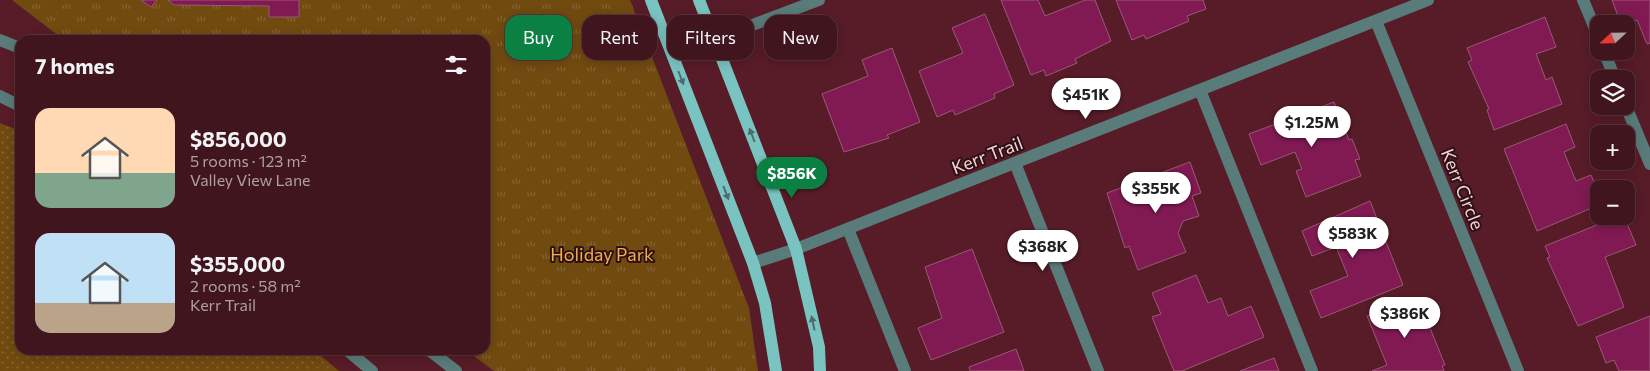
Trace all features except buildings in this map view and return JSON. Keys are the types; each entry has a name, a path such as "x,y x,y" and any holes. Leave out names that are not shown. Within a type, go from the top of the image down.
{"main road":[{"path":"651,0 753,263 766,303 776,371"},
{"path":"699,0 705,15"},
{"path":"722,60 796,249 819,347 820,371"}],"street":[{"path":"754,24 819,0"},
{"name":"Kerr Trail","path":"753,263 848,229 1428,0"},
{"path":"1583,0 1590,17"},
{"name":"Kerr Circle","path":"1376,21 1518,371"},
{"path":"0,40 15,46"},
{"path":"1200,90 1312,371"},
{"path":"0,96 15,104"},
{"path":"1630,115 1650,164"},
{"path":"1015,163 1098,371"},
{"path":"848,229 905,371"},
{"path":"353,355 372,371"},
{"path":"436,355 456,371"}],"green space":[{"name":"Holiday Park","path":"12,0 630,0 636,15 582,15 582,60 653,60 749,308 758,371 494,371 473,355 490,355 490,35 58,35"},
{"path":"0,123 15,129 15,355 320,355 339,371 0,371"}]}
